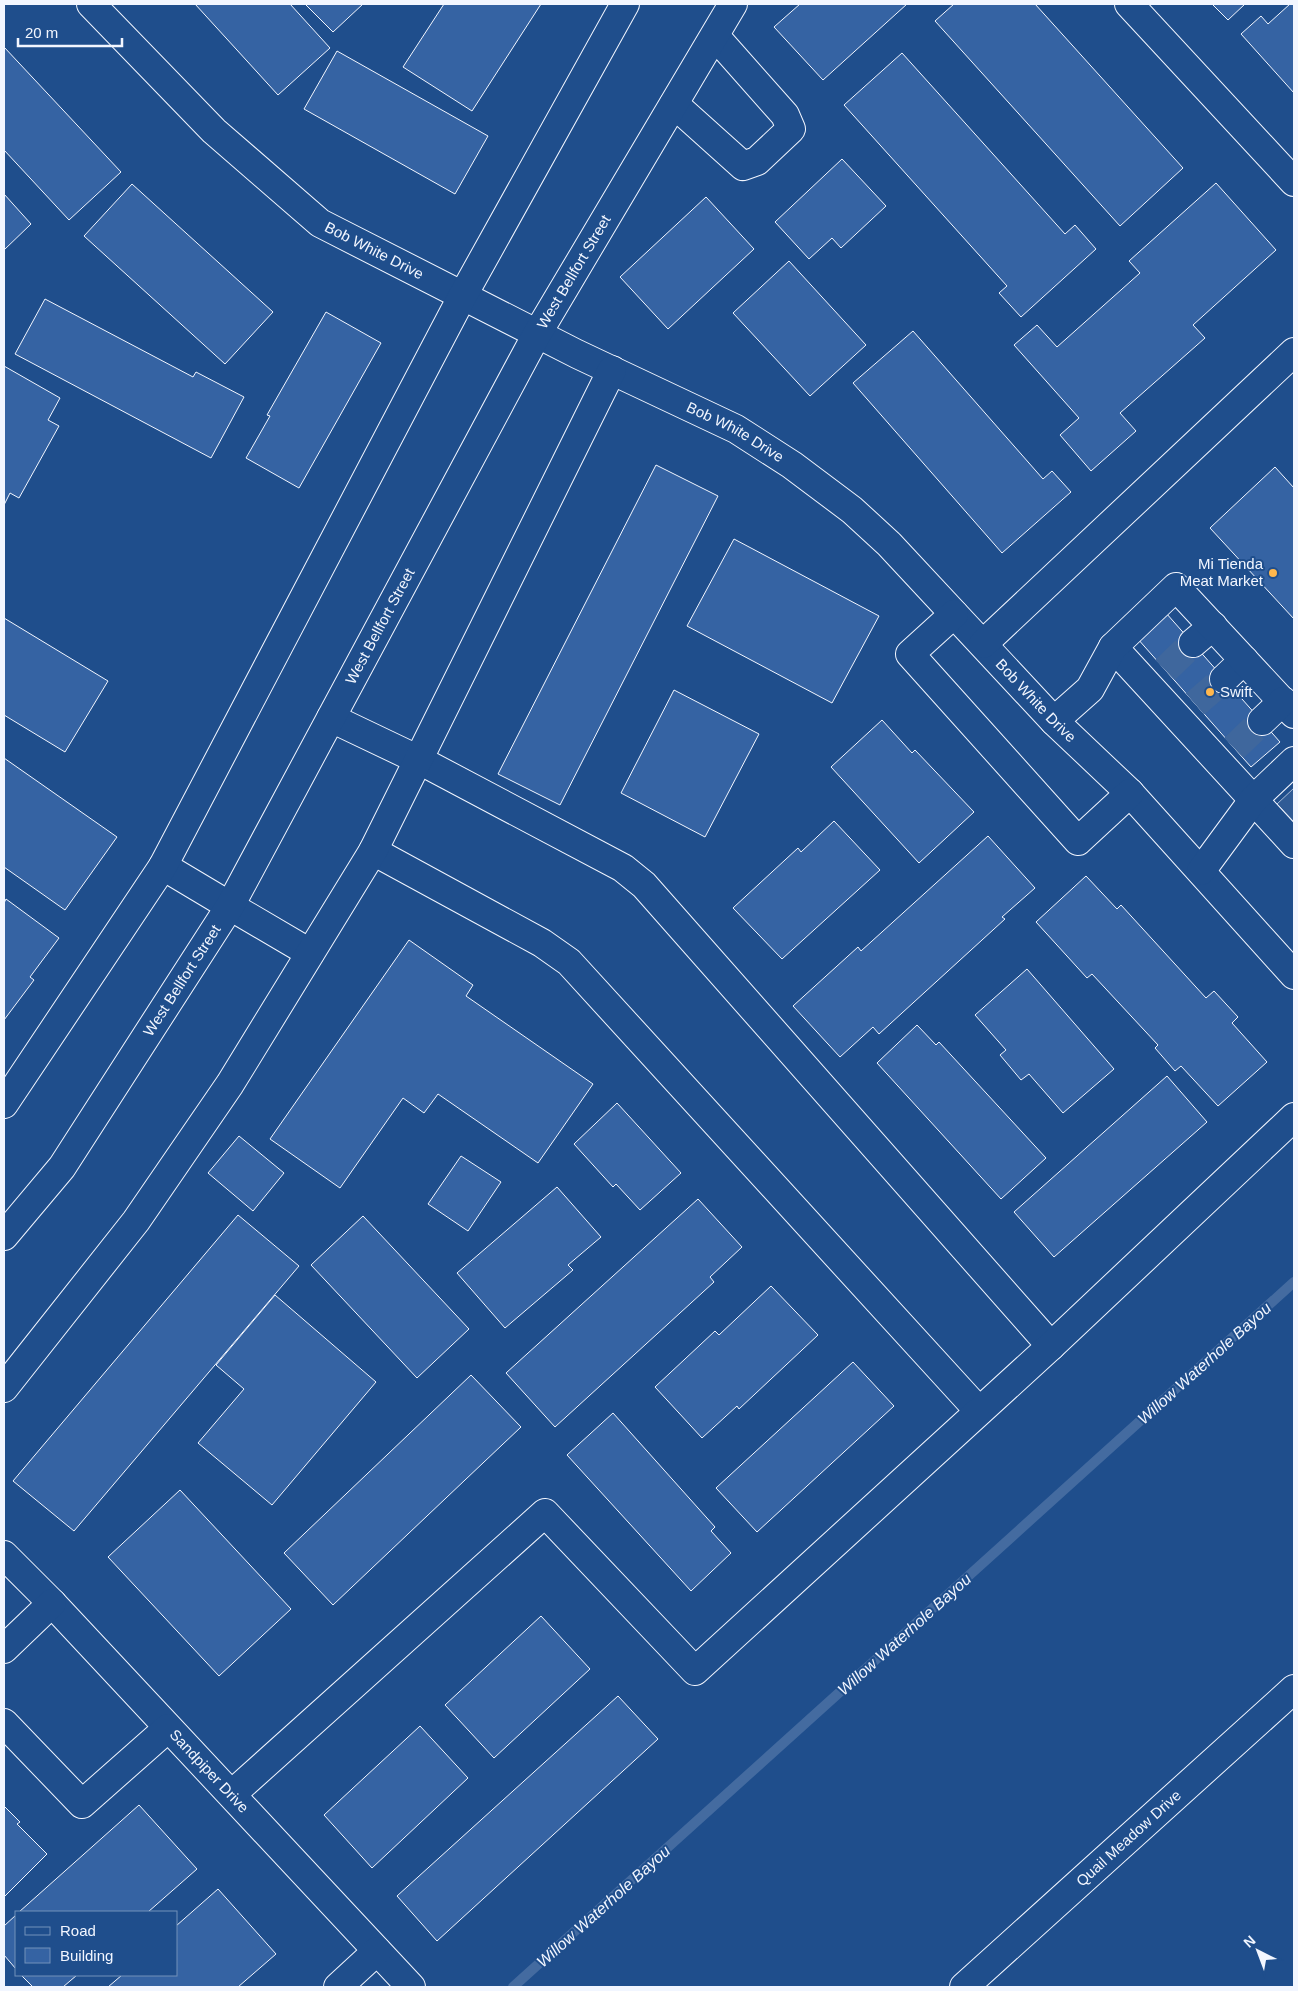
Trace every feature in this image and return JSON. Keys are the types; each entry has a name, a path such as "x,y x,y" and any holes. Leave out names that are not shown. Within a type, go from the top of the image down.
{"main road":[{"name":"Bob White Drive","path":"91,4 214,131 320,223 462,297 736,429 792,465 852,510 882,538 1054,721 1130,793 1294,975"},
{"path":"4,1104 163,866 462,297 625,4"},
{"name":"West Bellfort Street","path":"4,1236 62,1167 230,906 537,334 734,4"},
{"path":"1129,4 1294,182"},
{"path":"674,104 742,166 757,161 790,129 785,115 715,36"},
{"path":"983,644 1294,352"},
{"path":"4,1388 136,1221 230,1084 372,851 612,370"},
{"path":"1054,721 1090,689 1113,647 1176,587 1203,634 1244,660 1288,708 1262,721"},
{"path":"954,614 910,654 1078,841 1130,793"},
{"path":"1113,647 1157,678 1188,711 1226,754 1254,799 1294,844"},
{"path":"1224,679 1244,660"},
{"path":"331,718 419,760 623,868 644,885 1051,1346"},
{"path":"1201,871 1254,799 1294,761"},
{"path":"372,851 542,943 569,962 979,1411"},
{"path":"163,866 310,953"},
{"path":"232,1794 545,1513 695,1671 1051,1346 1294,1117"},
{"name":"Sandpiper Drive","path":"4,1556 52,1603 411,1987"},
{"path":"4,1649 52,1603"},
{"name":"Quail Meadow Drive","path":"964,1987 1294,1689"},
{"path":"4,1723 82,1804 168,1728"},
{"path":"338,1987 377,1951"}],"shaded area":[{"path":"1294,788 1294,822 1277,804"}],"building":[{"path":"195,4 290,4 330,48 278,95"},
{"path":"305,4 363,4 333,32"},
{"path":"444,4 541,4 472,111 403,67"},
{"path":"800,4 907,4 823,80 774,27"},
{"path":"954,4 1035,4 1183,168 1120,226 935,21"},
{"path":"1212,4 1245,4 1228,20"},
{"path":"1290,4 1294,4 1294,93 1241,34 1261,16 1268,24"},
{"path":"4,47 121,172 69,220 4,150"},
{"path":"337,51 488,136 455,194 304,109"},
{"path":"902,53 1065,234 1075,225 1096,249 1021,317 999,293 1007,286 844,105"},
{"path":"842,159 886,206 841,248 832,238 809,259 775,222"},
{"path":"1216,183 1276,250 1193,325 1205,338 1120,413 1136,431 1091,471 1060,435 1079,418 1014,345 1037,325 1057,347 1140,273 1129,261"},
{"path":"132,184 273,312 225,364 84,236"},
{"path":"4,194 31,224 4,250"},
{"path":"706,197 754,249 668,329 620,277"},
{"path":"789,261 866,345 810,396 733,313"},
{"path":"45,299 193,377 196,372 244,397 211,458 15,354"},
{"path":"326,312 381,343 299,488 246,458 270,416 267,415"},
{"path":"913,331 1043,479 1052,471 1071,492 1002,553 853,383"},
{"path":"4,366 60,398 48,420 59,426 19,498 10,493 4,505"},
{"path":"656,465 718,496 560,805 498,774"},
{"name":"Mi Tienda Meat Market","path":"1275,467 1294,488 1294,619 1210,528"},
{"path":"734,539 879,616 832,703 687,626"},
{"name":"Swift","path":"1166,613 1280,742 1251,767 1137,638"},
{"path":"4,618 108,681 65,752 4,715"},
{"path":"674,690 759,734 705,837 621,793"},
{"path":"882,720 912,753 915,750 974,812 919,863 831,767"},
{"path":"4,758 117,837 65,910 4,867"},
{"path":"834,821 880,870 782,959 733,908 798,848 801,852"},
{"path":"988,836 1035,888 1002,917 1005,919 879,1034 873,1027 840,1057 793,1006 858,947 861,951"},
{"path":"1086,876 1117,909 1121,905 1206,998 1214,991 1238,1017 1232,1023 1267,1062 1218,1106 1181,1066 1175,1071 1155,1048 1158,1045 1092,974 1087,978 1036,922"},
{"path":"6,899 59,938 30,977 34,980 4,1020 4,903"},
{"path":"409,940 473,985 466,996 593,1084 538,1163 438,1094 424,1113 403,1098 340,1188 270,1139"},
{"path":"1027,969 1114,1069 1063,1113 1029,1074 1021,1080 1000,1055 1006,1050 975,1015"},
{"path":"917,1025 936,1045 939,1042 1046,1158 1001,1199 877,1063"},
{"path":"1167,1076 1207,1122 1054,1257 1014,1212"},
{"path":"617,1103 681,1173 640,1210 616,1184 613,1187 574,1144"},
{"path":"239,1136 284,1173 253,1211 208,1173"},
{"path":"461,1156 501,1182 468,1231 428,1204"},
{"path":"557,1187 601,1237 568,1265 573,1270 505,1328 457,1273"},
{"path":"698,1199 742,1247 710,1277 714,1282 555,1427 506,1373"},
{"path":"238,1215 299,1266 74,1531 13,1481"},
{"path":"363,1216 469,1329 417,1378 311,1265"},
{"path":"771,1286 818,1335 739,1409 737,1406 702,1438 655,1387 715,1331 719,1335"},
{"path":"275,1295 376,1382 272,1505 198,1443 244,1389 216,1365"},
{"path":"853,1362 894,1406 757,1532 716,1488"},
{"path":"471,1375 521,1427 333,1605 284,1553"},
{"path":"613,1413 715,1527 711,1531 731,1553 691,1591 567,1455"},
{"path":"180,1490 291,1609 219,1676 108,1557"},
{"path":"541,1616 590,1669 494,1758 445,1705"},
{"path":"618,1696 658,1739 437,1941 397,1896"},
{"path":"420,1726 468,1778 372,1868 324,1815"},
{"path":"139,1805 197,1869 149,1911 20,1911"},
{"path":"4,1806 20,1822 17,1824 47,1854 4,1897"},
{"path":"218,1889 276,1954 238,1987 108,1987 121,1976 178,1976 178,1924"},
{"path":"15,1916 15,1968 4,1955 4,1926"},
{"path":"22,1976 76,1976 63,1987 33,1987"}],"waterway":[{"name":"Willow Waterhole Bayou","path":"513,1987 1294,1282"}],"tunnel":[{"path":"1165,670 1193,643"},
{"path":"1195,704 1224,679"},
{"path":"1234,748 1262,721"}],"place":[{"name":"Mi Tienda Meat Market","path":"1273,573"},
{"name":"Swift","path":"1210,692"}]}
